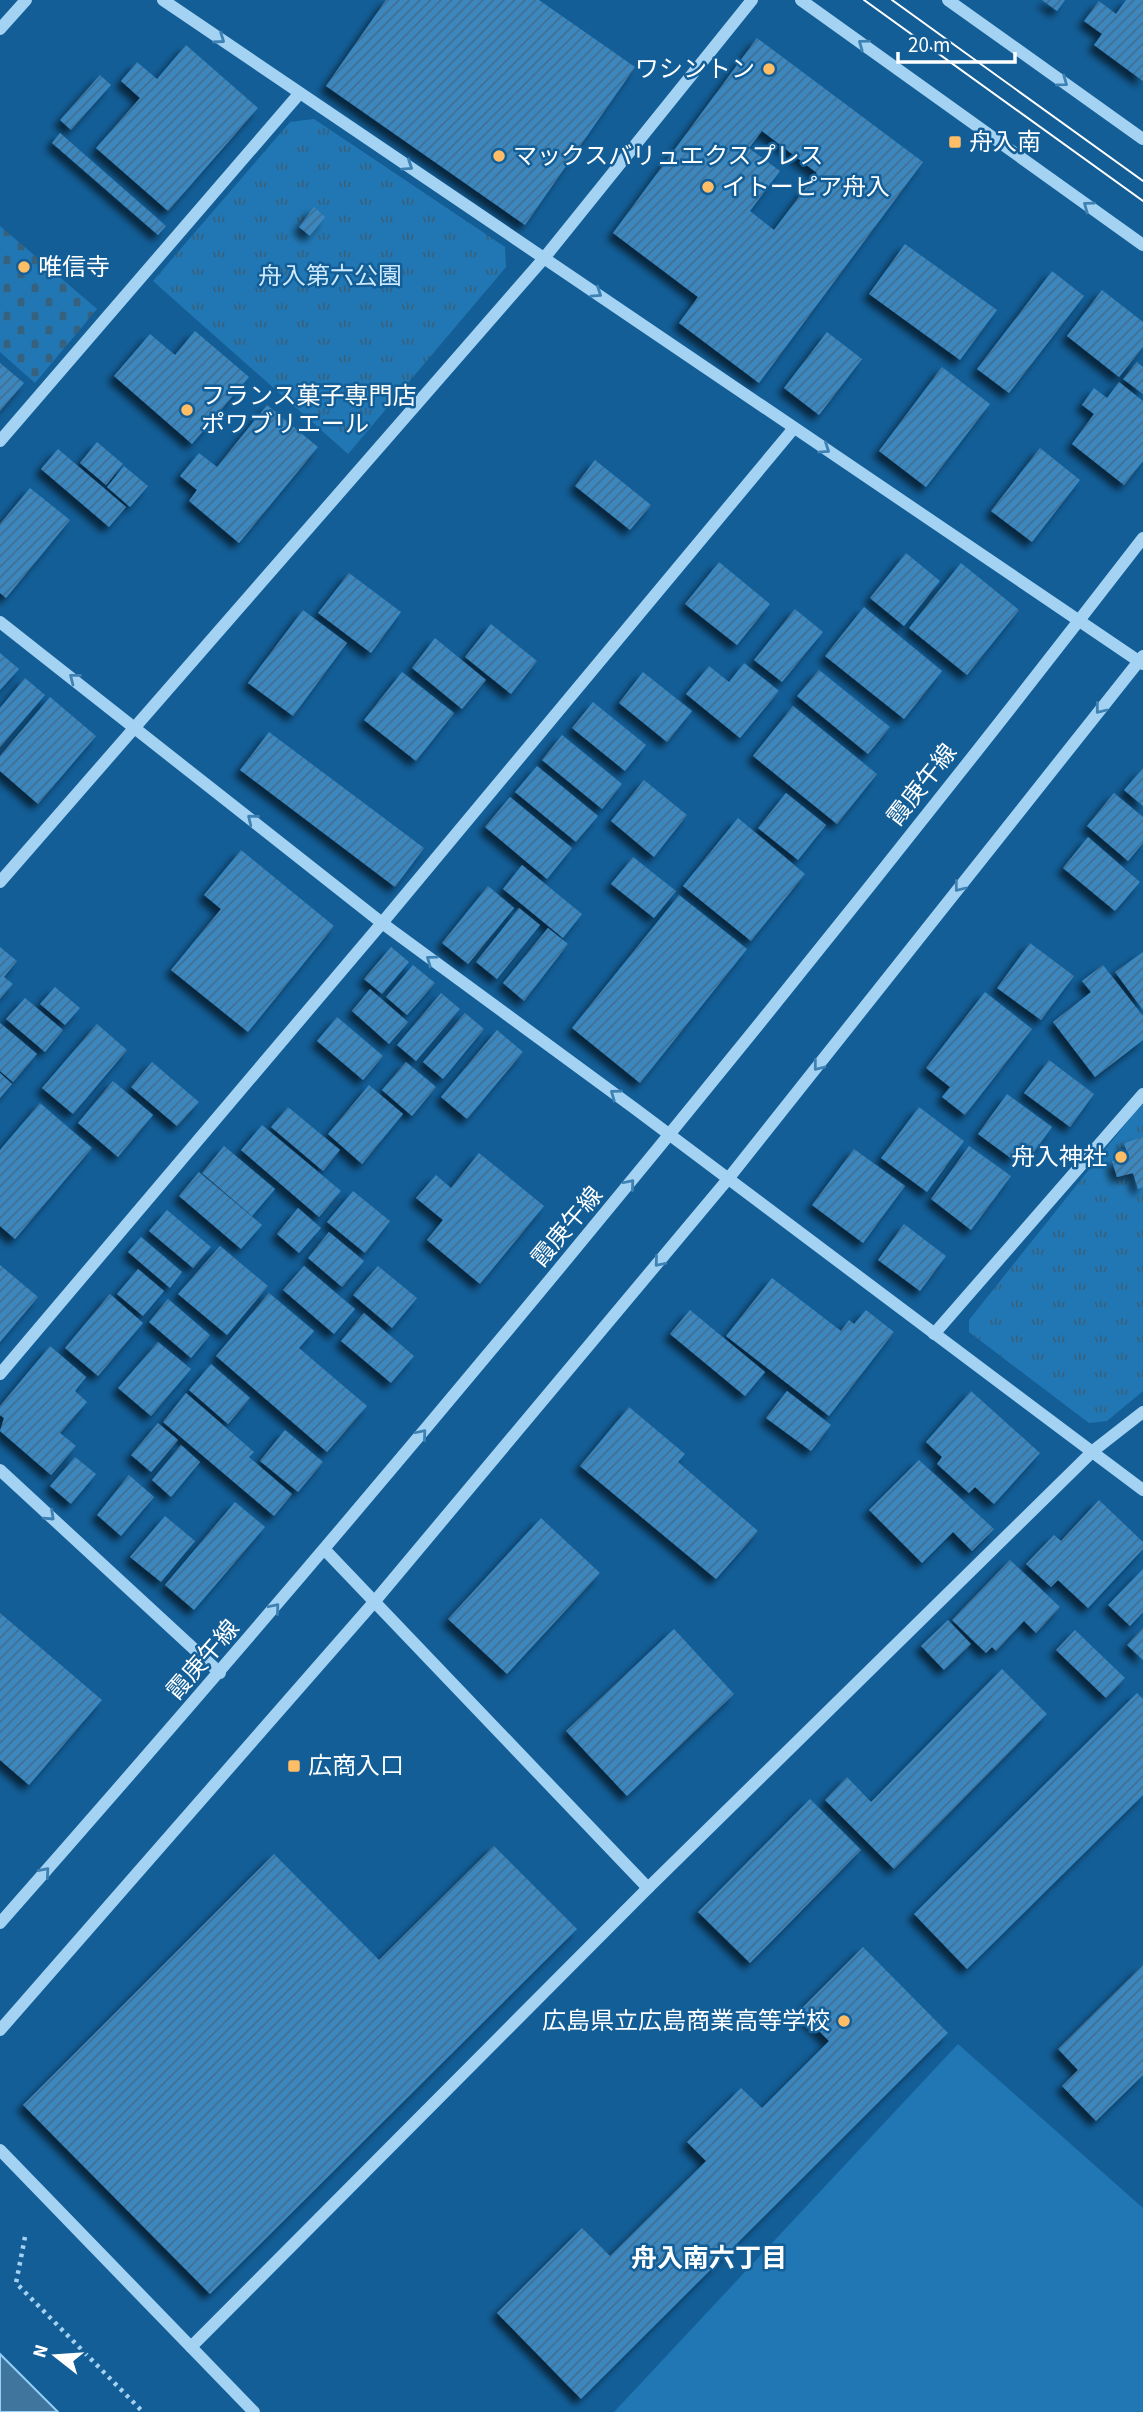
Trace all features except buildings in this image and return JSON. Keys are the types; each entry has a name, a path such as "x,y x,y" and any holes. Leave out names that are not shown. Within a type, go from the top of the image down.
{"street":[{"path":"0,29 26,0"},
{"path":"0,2030 375,1601 728,1179 1142,660 794,428 163,0"},
{"path":"0,882 134,725 545,257 752,0"},
{"path":"802,0 1143,246"},
{"path":"948,0 1143,139"},
{"path":"0,440 299,94"},
{"path":"0,1374 382,923 794,428"},
{"name":"霞庚午線","path":"0,1923 325,1550 671,1136 1143,538"},
{"path":"0,622 382,923 1143,1490"},
{"path":"934,1335 1143,1094"},
{"path":"191,2347 648,1888 1093,1451 1143,1412"},
{"path":"0,1470 220,1673"},
{"path":"325,1550 648,1888"},
{"path":"0,2150 254,2412"}],"path":[{"path":"25,2238 16,2283 143,2412"}],"green space":[{"name":"舟入第六公園","path":"314,119 505,247 506,267 348,454 153,281 290,122"},
{"name":"唯信寺","path":"0,226 97,309 35,383 0,352"},
{"path":"1143,1102 1143,1391 1107,1421 1089,1423 969,1332 969,1320"},
{"path":"958,2044 1143,2208 1143,2412 614,2412"}],"shaded area":[{"path":"0,2354 58,2412 0,2412"}],"tram line":[{"path":"864,0 1143,201"},
{"path":"892,0 1143,181"}],"place":[{"name":"ワシントン","path":"769,69"},
{"name":"舟入南","path":"955,142"},
{"name":"マックスバリュエクスプレス","path":"499,156"},
{"name":"イトーピア舟入","path":"708,187"},
{"name":"唯信寺","path":"24,267"},
{"name":"フランス菓子専門店 ポワブリエール","path":"187,410"},
{"name":"舟入神社","path":"1121,1157"},
{"name":"広商入口","path":"294,1766"},
{"name":"広島県立広島商業高等学校","path":"844,2021"}],"district":[{"name":"舟入南六丁目","path":"709,2258"}]}
